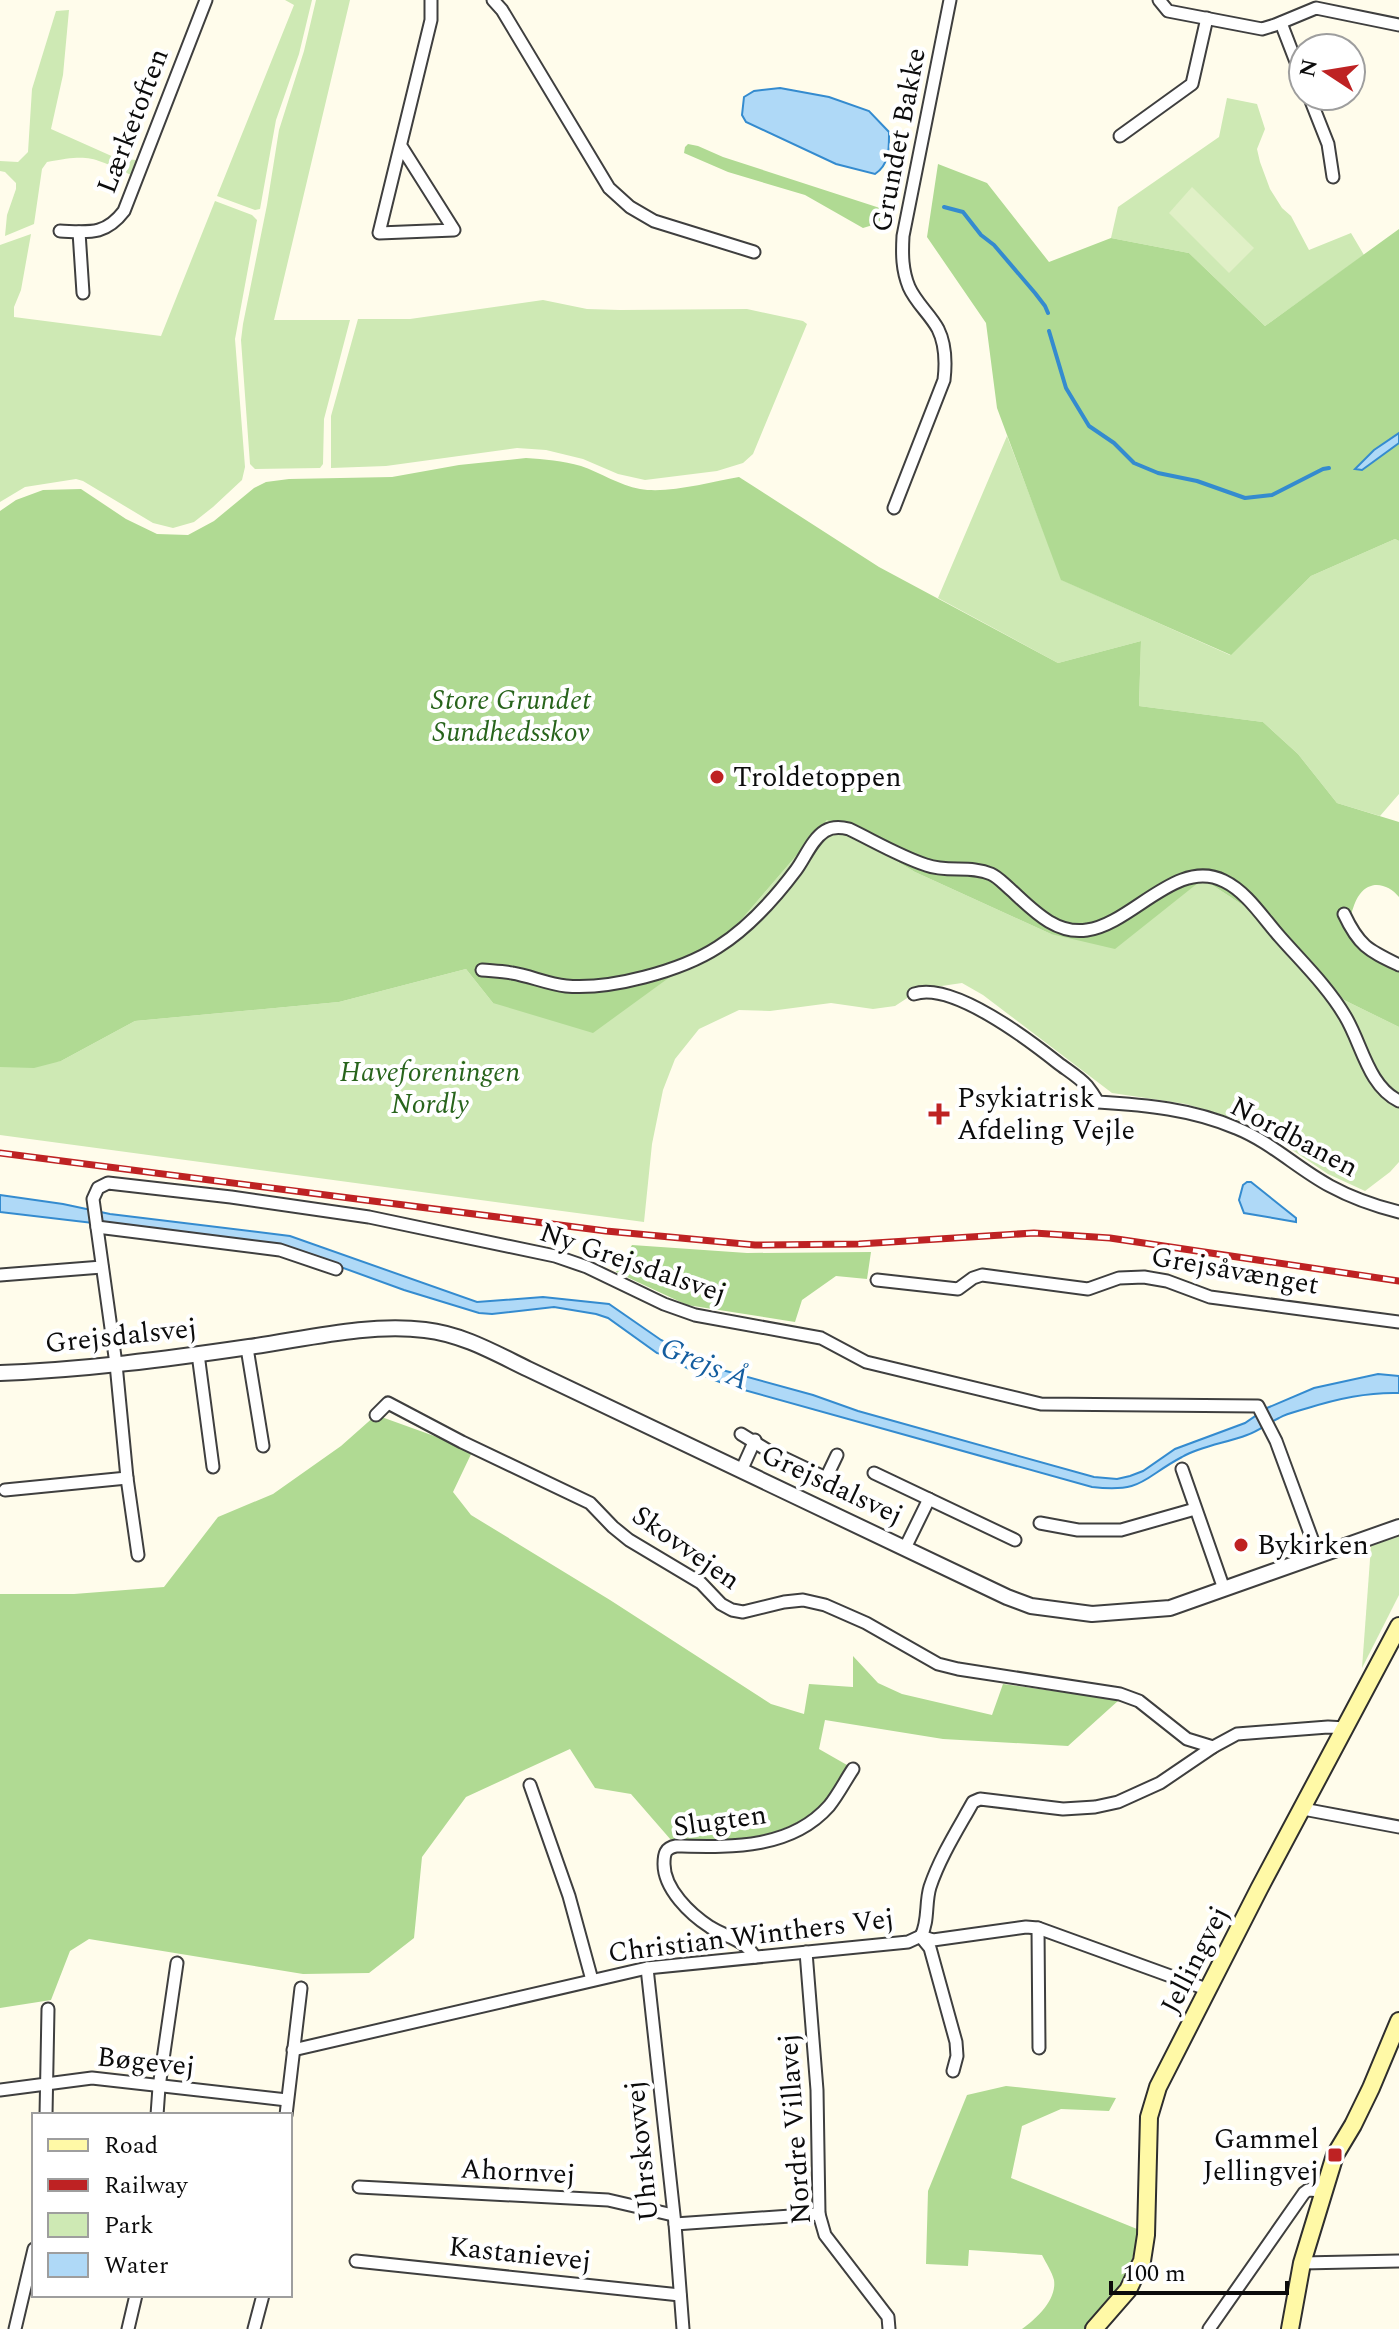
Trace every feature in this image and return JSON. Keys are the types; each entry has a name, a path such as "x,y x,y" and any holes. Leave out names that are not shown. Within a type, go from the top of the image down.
{"main road":[{"name":"Jellingvej","path":"1094,2329 1128,2290 1142,2261 1152,2101 1259,1889 1399,1626"},
{"path":"1290,2329 1302,2263 1335,2155 1371,2088 1399,2021"}],"street":[{"name":"Lærketoften","path":"60,231 97,232 108,228 124,211 206,0"},
{"path":"401,146 454,230 379,233 431,20 431,0"},
{"path":"493,0 502,10 609,188 630,207 654,221 754,252"},
{"name":"Grundet Bakke","path":"894,508 944,380 946,361 938,329 908,286 902,255 903,236 950,0"},
{"path":"1159,0 1168,11 1262,29 1331,5 1399,25"},
{"path":"1120,136 1192,84 1207,18"},
{"path":"1281,23 1287,39"},
{"path":"1315,112 1328,144 1333,177"},
{"path":"79,232 83,293"},
{"path":"482,970 510,972 565,986 632,979 670,970 718,947 746,925 773,899 825,831 836,827 849,829 926,865 993,874 1046,921 1064,929 1086,931 1106,924 1177,882 1206,876 1221,879 1247,900 1331,996 1346,1017 1375,1080 1387,1095 1399,1101"},
{"path":"1344,914 1354,935 1369,950 1399,965"},
{"name":"Nordbanen","path":"914,994 923,991 941,994 1014,1028 1087,1086 1098,1102 1161,1106 1237,1128 1266,1143 1330,1186 1371,1205 1399,1212"},
{"name":"Ny Grejsdalsvej","path":"138,1555 94,1206 96,1192 101,1185 108,1183 369,1217 555,1256 695,1315 821,1338 866,1362 1041,1404 1253,1405 1261,1408 1269,1425 1318,1555"},
{"path":"96,1226 280,1250 336,1269"},
{"path":"0,1275 102,1267"},
{"name":"Grejsåvænget","path":"877,1280 958,1289 982,1275 1088,1289 1119,1278 1144,1277 1167,1281 1210,1297 1399,1322"},
{"name":"Grejsdalsvej","path":"0,1373 116,1364 350,1332 396,1329 445,1333 471,1342 1007,1597 1060,1612 1092,1614 1170,1608 1399,1527"},
{"path":"247,1348 263,1446"},
{"path":"198,1354 213,1467"},
{"name":"Skovvejen","path":"376,1415 388,1403 590,1503 629,1540 701,1583 721,1604 732,1610 743,1612 803,1600 825,1605 866,1623 938,1664 1120,1694 1139,1701 1187,1739 1213,1747"},
{"path":"741,1434 826,1478 837,1455"},
{"path":"741,1471 755,1440"},
{"path":"1182,1469 1224,1589"},
{"path":"874,1473 1015,1540"},
{"path":"5,1490 127,1478"},
{"path":"905,1548 929,1499"},
{"path":"1040,1523 1078,1530 1121,1530 1195,1509"},
{"path":"953,2071 957,2056 956,2042 930,1948 921,1936 928,1892 936,1870 973,1802 980,1799 1072,1809 1118,1802 1160,1783 1237,1734 1346,1728"},
{"name":"Slugten","path":"755,1957 747,1945 708,1925 672,1891 666,1880 665,1852 676,1846 737,1847 793,1832 814,1820 829,1805 853,1769"},
{"path":"530,1785 569,1896 592,1980"},
{"path":"1303,1809 1399,1827"},
{"name":"Christian Winthers Vej","path":"293,2050 647,1968 908,1942 921,1936 933,1940 1026,1927 1038,1928 1209,1990"},
{"path":"1038,1928 1039,2048"},
{"name":"Nordre Villavej","path":"806,1952 817,2090 819,2214 825,2235 888,2317 889,2329"},
{"path":"157,2113 177,1963"},
{"name":"Uhrskovvej","path":"647,1968 683,2329"},
{"path":"286,2113 301,1988"},
{"path":"46,2113 48,2009"},
{"name":"Bøgevej","path":"0,2090 92,2078 287,2100"},
{"name":"Ahornvej","path":"359,2187 608,2200 674,2220 819,2214"},
{"path":"1209,2329 1304,2193 1308,2190 1323,2191"},
{"path":"15,2329 32,2257"},
{"name":"Kastanievej","path":"356,2261 680,2295"},
{"path":"1302,2263 1399,2261"},
{"path":"128,2329 136,2297"},
{"path":"254,2329 262,2297"}],"green space":[{"path":"285,0 312,0 299,54 276,120 260,209 255,210 217,196 294,5"},
{"path":"316,0 350,0 274,320 350,320 324,419 323,464 320,468 255,469 250,464 241,340 243,324 279,130 304,51"},
{"path":"69,10 63,75 51,129 116,158 136,160 131,175 90,159 47,162 42,169 34,224 5,236 16,183 0,171 0,161 18,162 28,152 32,89 56,11"},
{"path":"1227,98 1257,104 1265,129 1257,149 1260,162 1270,189 1291,216 1309,250 1351,233 1364,255 1265,326 1189,253 1111,238 1118,207 1219,137"},
{"path":"688,144 886,210 887,215 876,224 863,228 805,195 728,172 684,153"},
{"path":"938,164 987,183 1049,262 1111,238 1189,253 1265,326 1399,229 1399,541 1395,539 1311,576 1231,655 1061,580 997,408 986,323 927,237"},
{"path":"1192,187 1254,248 1229,273 1169,213"},
{"path":"215,201 252,215 257,220 235,339 245,467 242,480 194,522 173,528 153,523 76,479 25,487 0,502 0,245 31,234 14,317 161,336"},
{"path":"543,300 587,309 747,309 807,324 753,454 743,463 717,471 645,480 618,474 583,459 546,450 517,448 386,466 331,468 331,416 358,319 410,319"},
{"path":"1007,436 1062,580 1230,655 1311,576 1395,539 1399,541 1399,794 1380,816 1337,803 1298,754 1263,722 1139,706 1141,641 1058,663 938,598"},
{"name":"Store Grundet Sundhedsskov","path":"526,458 581,466 625,485 651,490 676,489 739,477 879,567 1058,663 1141,641 1139,706 1263,722 1298,754 1337,803 1399,822 1399,897 1380,885 1370,886 1358,897 1348,924 1354,943 1399,971 1399,1027 1344,1000 1284,932 1203,879 1115,949 1051,934 915,872 827,820 729,934 593,1033 493,1003 466,969 339,1002 135,1021 61,1061 34,1068 0,1067 0,511 16,500 43,490 81,489 126,519 157,534 188,535 214,521 254,488 266,482 392,477 459,465"},
{"name":"Haveforeningen Nordly","path":"827,820 915,872 1051,934 1203,879 1284,932 1344,1000 1399,1027 1399,1162 1365,1191 1328,1174 1255,1125 1186,1104 1112,1093 983,995 962,983 921,989 895,1006 873,1009 831,1003 770,1011 739,1010 699,1029 675,1059 663,1090 652,1144 644,1222 0,1135 0,1067 61,1061 135,1021 339,1002 466,969 493,1003 729,934"},
{"path":"632,1245 747,1253 871,1252 867,1279 836,1276 802,1300 795,1322 687,1305 616,1272"},
{"path":"376,1415 473,1450 453,1492 471,1515 771,1704 804,1714 809,1684 853,1687 853,1656 878,1683 902,1694 992,1715 1003,1684 1119,1700 1068,1746 943,1739 825,1720 819,1749 847,1765 834,1790 818,1808 797,1822 749,1838 671,1840 631,1794 595,1788 570,1749 466,1797 422,1857 414,1938 369,1973 303,1974 89,1939 70,1951 51,2000 0,2008 0,1594 74,1594 164,1587 218,1517 273,1494 341,1446"},
{"path":"1399,1536 1399,1595 1362,1668 1371,1546"},
{"path":"1006,2086 1116,2098 1109,2111 1061,2109 1022,2126 1011,2178 1137,2229 1132,2259 1121,2284 1085,2329 1022,2329 1039,2314 1052,2295 1054,2280 1042,2255 969,2250 968,2266 926,2264 928,2191 967,2095"}],"water":[{"path":"780,88 829,97 869,111 889,132 888,155 884,165 875,174 836,164 746,122 742,115 744,97 754,91"},
{"path":"1399,433 1399,443 1362,470 1355,469 1374,450"},
{"path":"1247,1182 1296,1218 1296,1222 1244,1213 1239,1200 1243,1185"},
{"name":"Grejs Å","path":"0,1195 110,1214 290,1236 477,1302 543,1297 609,1304 661,1340 715,1368 1094,1477 1117,1479 1143,1471 1175,1449 1245,1423 1267,1408 1314,1388 1378,1374 1399,1376 1399,1393 1353,1396 1294,1412 1239,1438 1189,1453 1133,1486 1092,1487 730,1386 657,1353 608,1318 596,1314 554,1307 479,1313 404,1290 280,1245 0,1212"}],"waterway":[{"path":"944,207 963,212 1035,293 1048,313"},
{"path":"1049,331 1066,388 1089,426 1114,443 1134,463 1245,498 1272,495 1329,468"}],"railway":[{"path":"0,1153 606,1231 755,1245 859,1244 1034,1233 1110,1238 1399,1281"}],"place":[{"name":"Troldetoppen","path":"717,777"},
{"name":"Psykiatrisk Afdeling Vejle","path":"939,1114"},
{"name":"Bykirken","path":"1241,1545"},
{"name":"Gammel Jellingvej","path":"1335,2155"}]}
